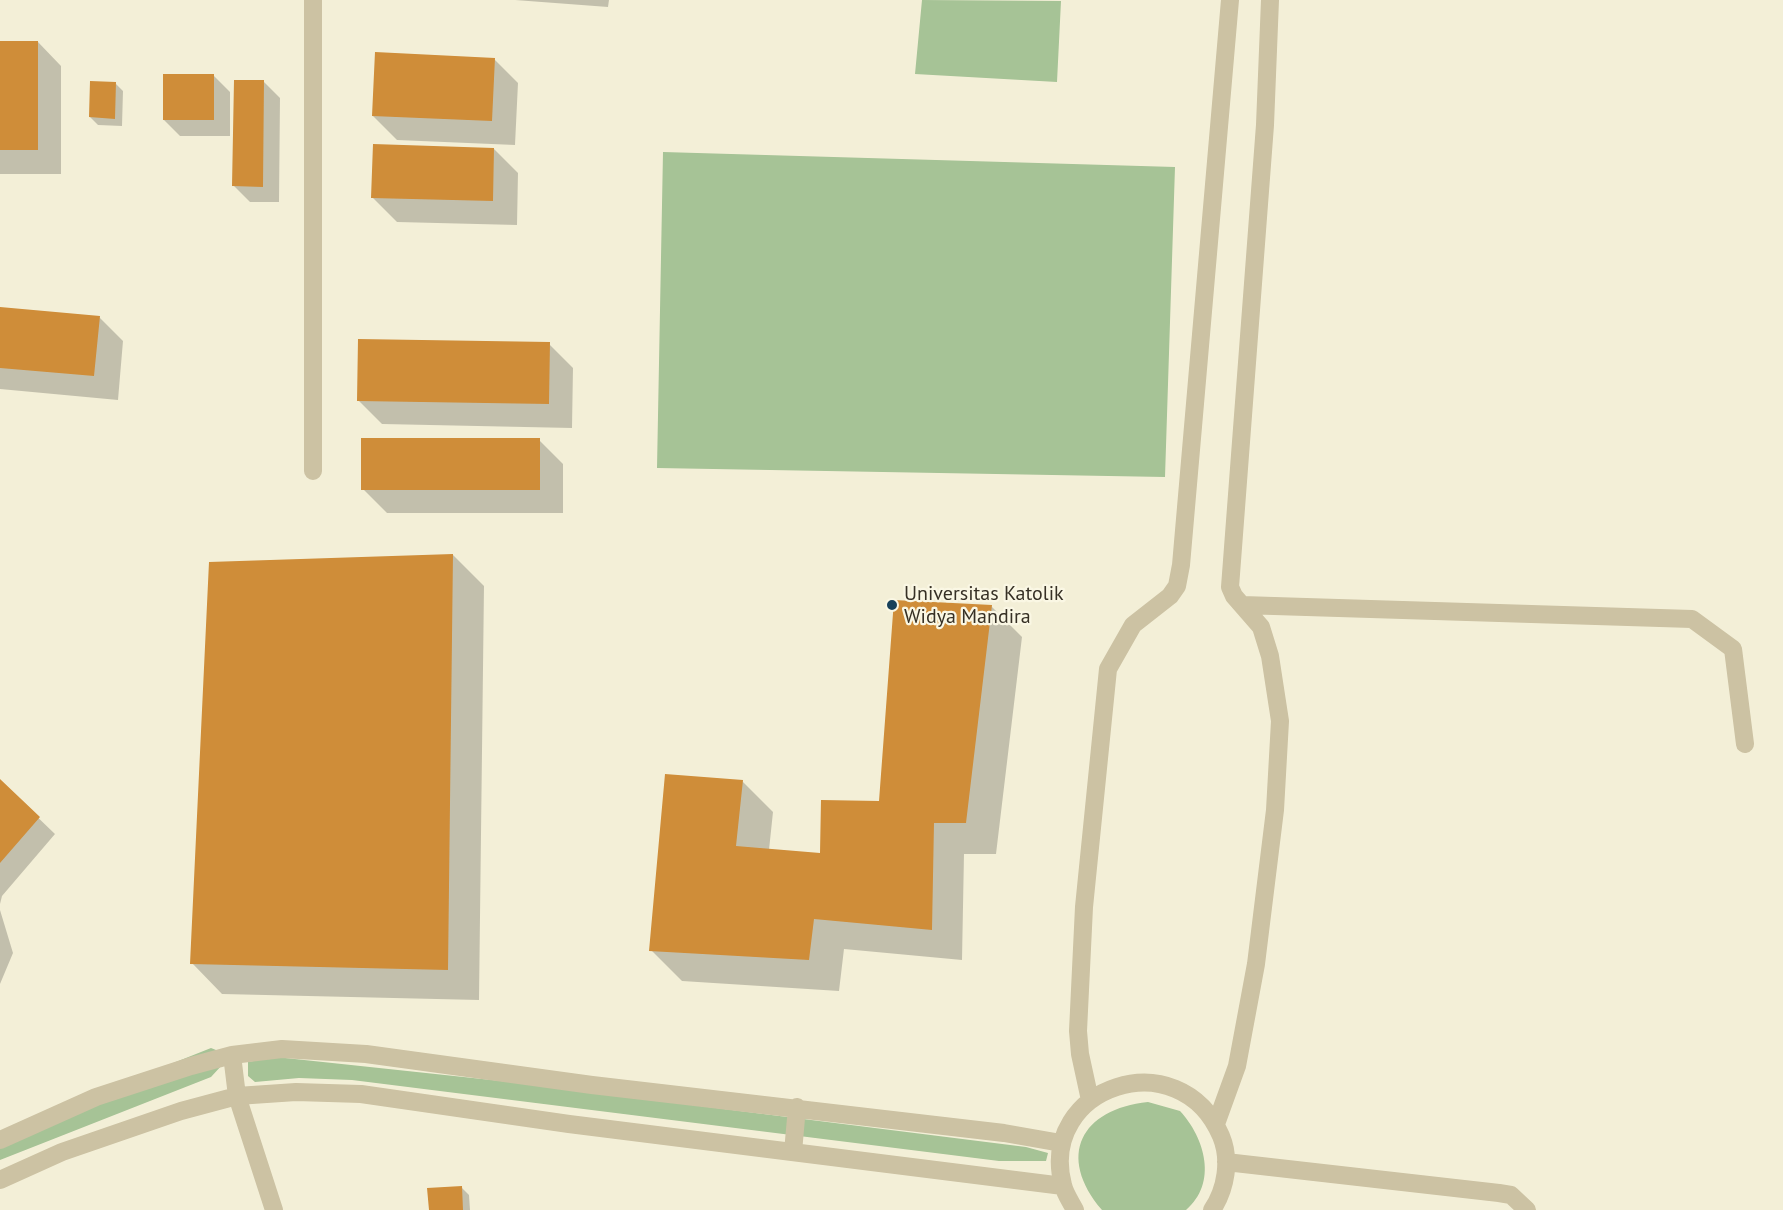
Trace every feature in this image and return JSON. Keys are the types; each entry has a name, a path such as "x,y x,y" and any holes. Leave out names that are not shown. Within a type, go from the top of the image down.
{"street":[{"path":"312,471 313,0"},
{"path":"1090,1100 1080,1054 1078,1031 1084,907 1108,669 1133,625 1170,596 1176,586 1181,565 1230,0"},
{"path":"1216,1124 1238,1066 1256,964 1275,810 1280,721 1270,656 1261,627 1230,587 1265,125 1270,0"},
{"path":"1242,605 1692,619 1734,649 1745,744"},
{"path":"0,1140 96,1097 232,1055 282,1049 366,1054 592,1084 1004,1133 1061,1143"},
{"path":"232,1055 237,1096 274,1210"},
{"path":"1075,1210 1063,1186 1060,1161 1061,1143 1075,1116 1090,1100 1108,1088 1129,1082 1150,1081 1170,1086 1189,1095 1204,1107 1216,1124 1224,1142 1226,1162 1225,1181 1212,1210 1219,1210"},
{"path":"0,1180 62,1152 181,1111 237,1096 296,1092 361,1094 459,1110 1063,1186"},
{"path":"793,1152 797,1107"},
{"path":"1226,1162 1499,1192 1511,1195 1527,1210"}],"green space":[{"path":"922,0 1061,1 1057,82 915,74"},
{"path":"663,152 1175,167 1165,477 657,468"},
{"path":"211,1048 221,1052 223,1064 211,1077 0,1160 0,1132"},
{"path":"276,1057 501,1081 1026,1147 1048,1153 1046,1161 999,1161 352,1080 299,1078 255,1082 248,1076 248,1062"},
{"path":"1148,1102 1180,1111 1189,1122 1196,1134 1204,1160 1205,1174 1202,1187 1196,1199 1186,1210 1102,1210 1088,1190 1080,1171 1079,1154 1083,1138 1092,1125 1106,1114 1125,1106"}],"building":[{"path":"0,41 38,41 38,150 0,150"},
{"path":"375,52 495,58 492,121 372,116"},
{"path":"163,74 214,74 214,120 163,120"},
{"path":"234,80 264,80 263,187 232,186"},
{"path":"90,81 116,82 115,119 89,117"},
{"path":"373,144 494,148 493,201 371,198"},
{"path":"0,307 100,316 94,376 0,368"},
{"path":"358,339 550,342 549,404 357,401"},
{"path":"361,438 540,438 540,490 361,490"},
{"path":"453,554 448,970 190,964 209,562"},
{"path":"894,600 992,605 966,823 934,823 932,930 814,919 809,960 649,951 665,774 743,780 736,846 820,853 821,800 879,801"},
{"path":"0,779 40,817 0,863"},
{"path":"462,1186 463,1210 429,1210 427,1188"}],"place":[{"name":"Universitas Katolik Widya Mandira","path":"892,605"}]}
